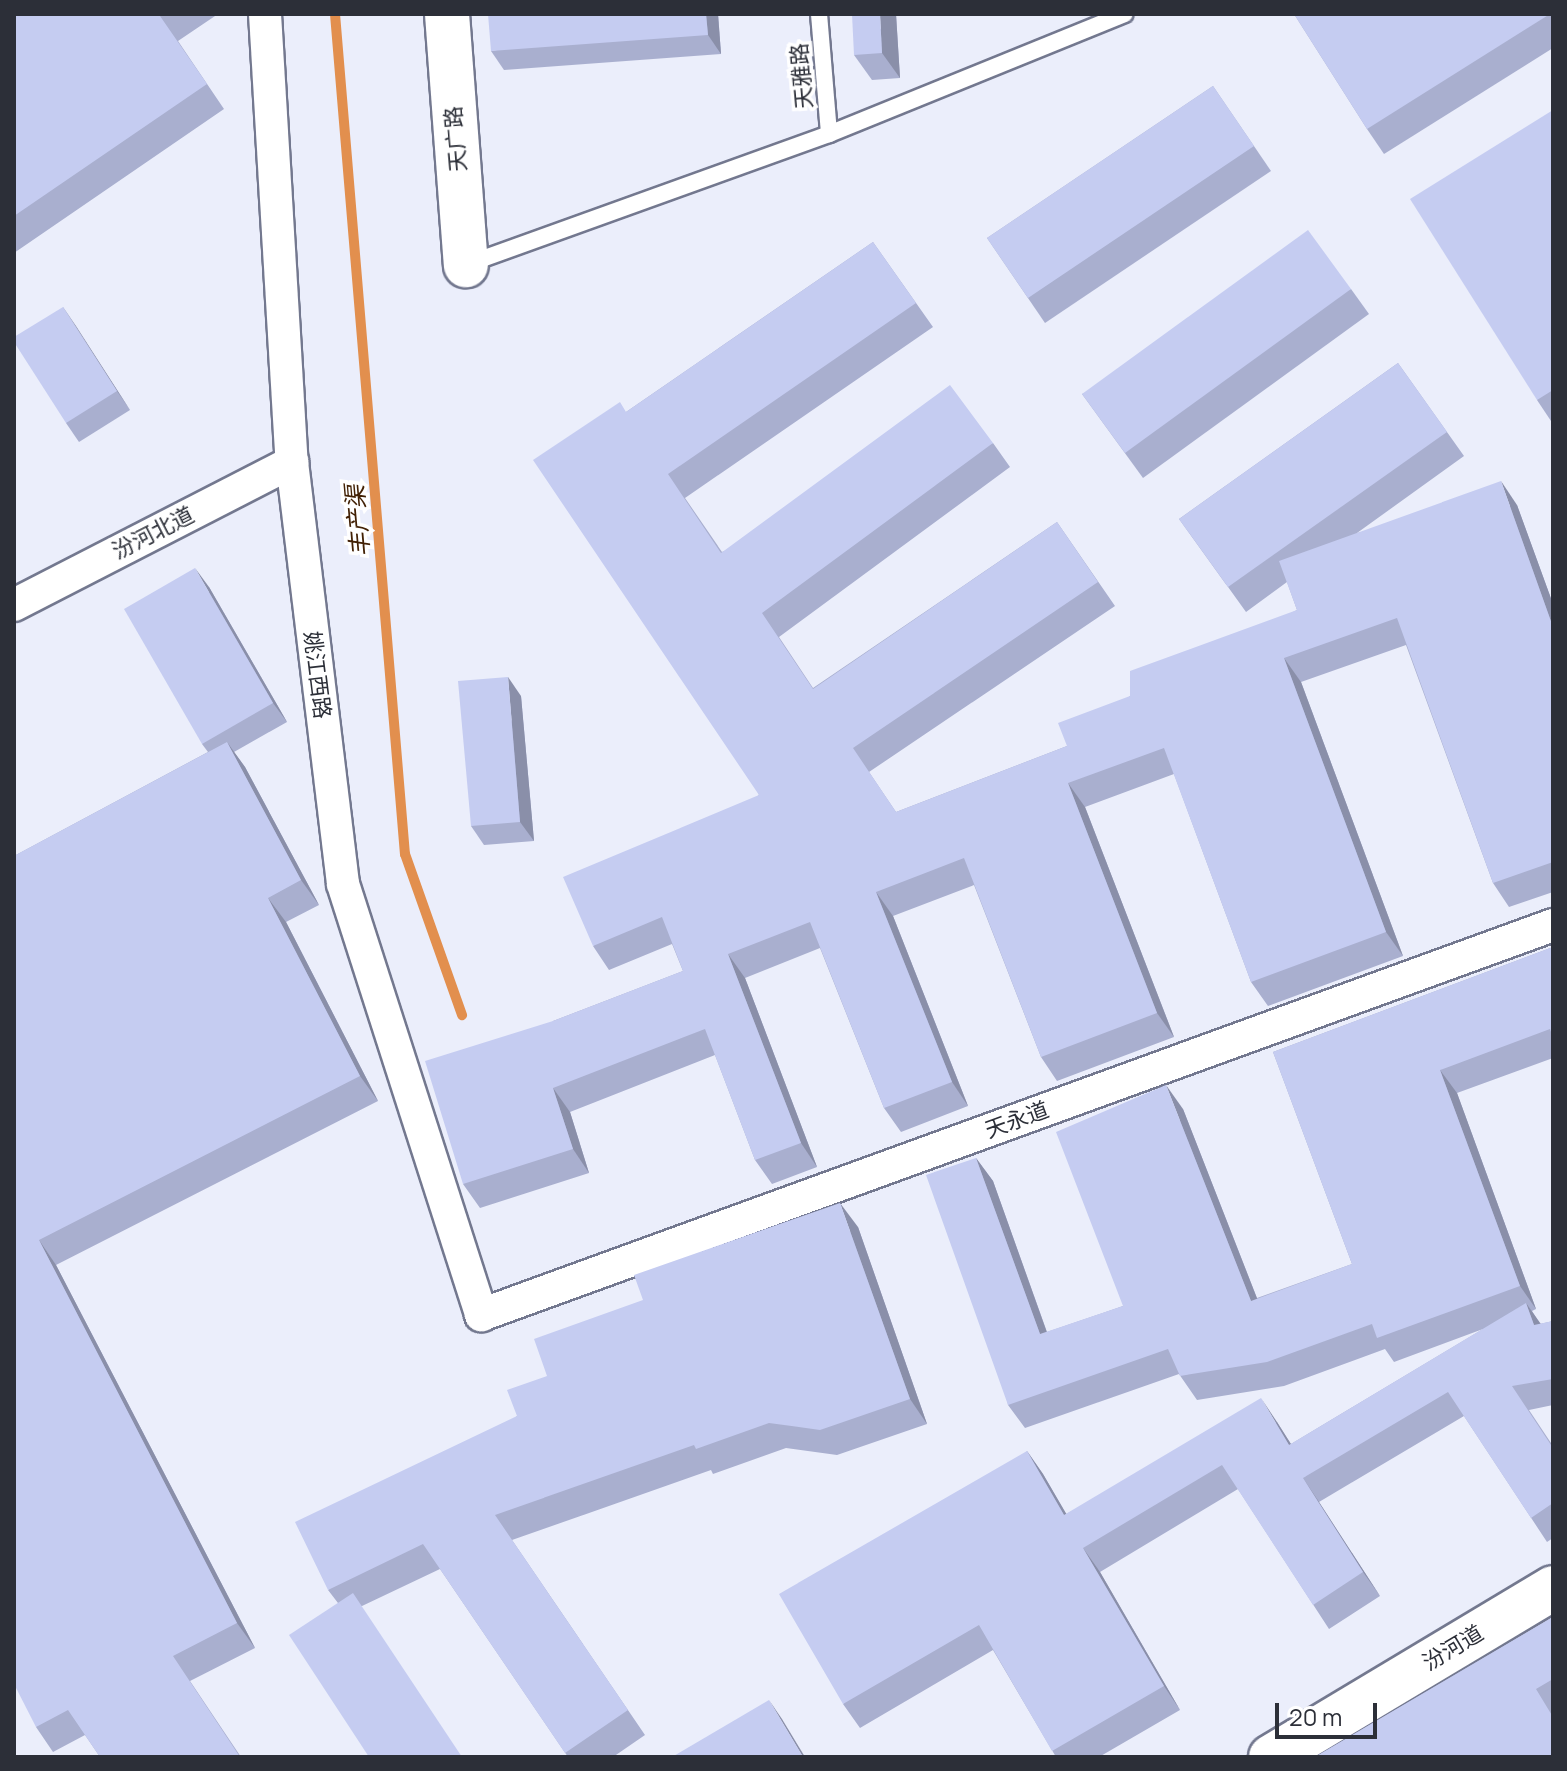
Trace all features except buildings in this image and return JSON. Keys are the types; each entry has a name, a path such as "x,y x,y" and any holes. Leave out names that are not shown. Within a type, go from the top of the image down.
{"street":[{"name":"姚江西路","path":"265,14 292,462 343,884 481,1315"},
{"name":"天广路","path":"447,14 466,265"},
{"name":"汾河北道","path":"14,605 292,462"},
{"name":"天永道","path":"481,1315 1553,925"},
{"name":"汾河道","path":"1271,1757 1553,1588"}],"lane":[{"name":"天雅路","path":"819,14 829,134"},
{"path":"466,265 829,134 1125,14"}],"shaded area":[{"path":"14,14 1553,14 1553,1757 14,1757"}],"waterway":[{"name":"丰产渠","path":"335,14 405,854 462,1015"}]}
